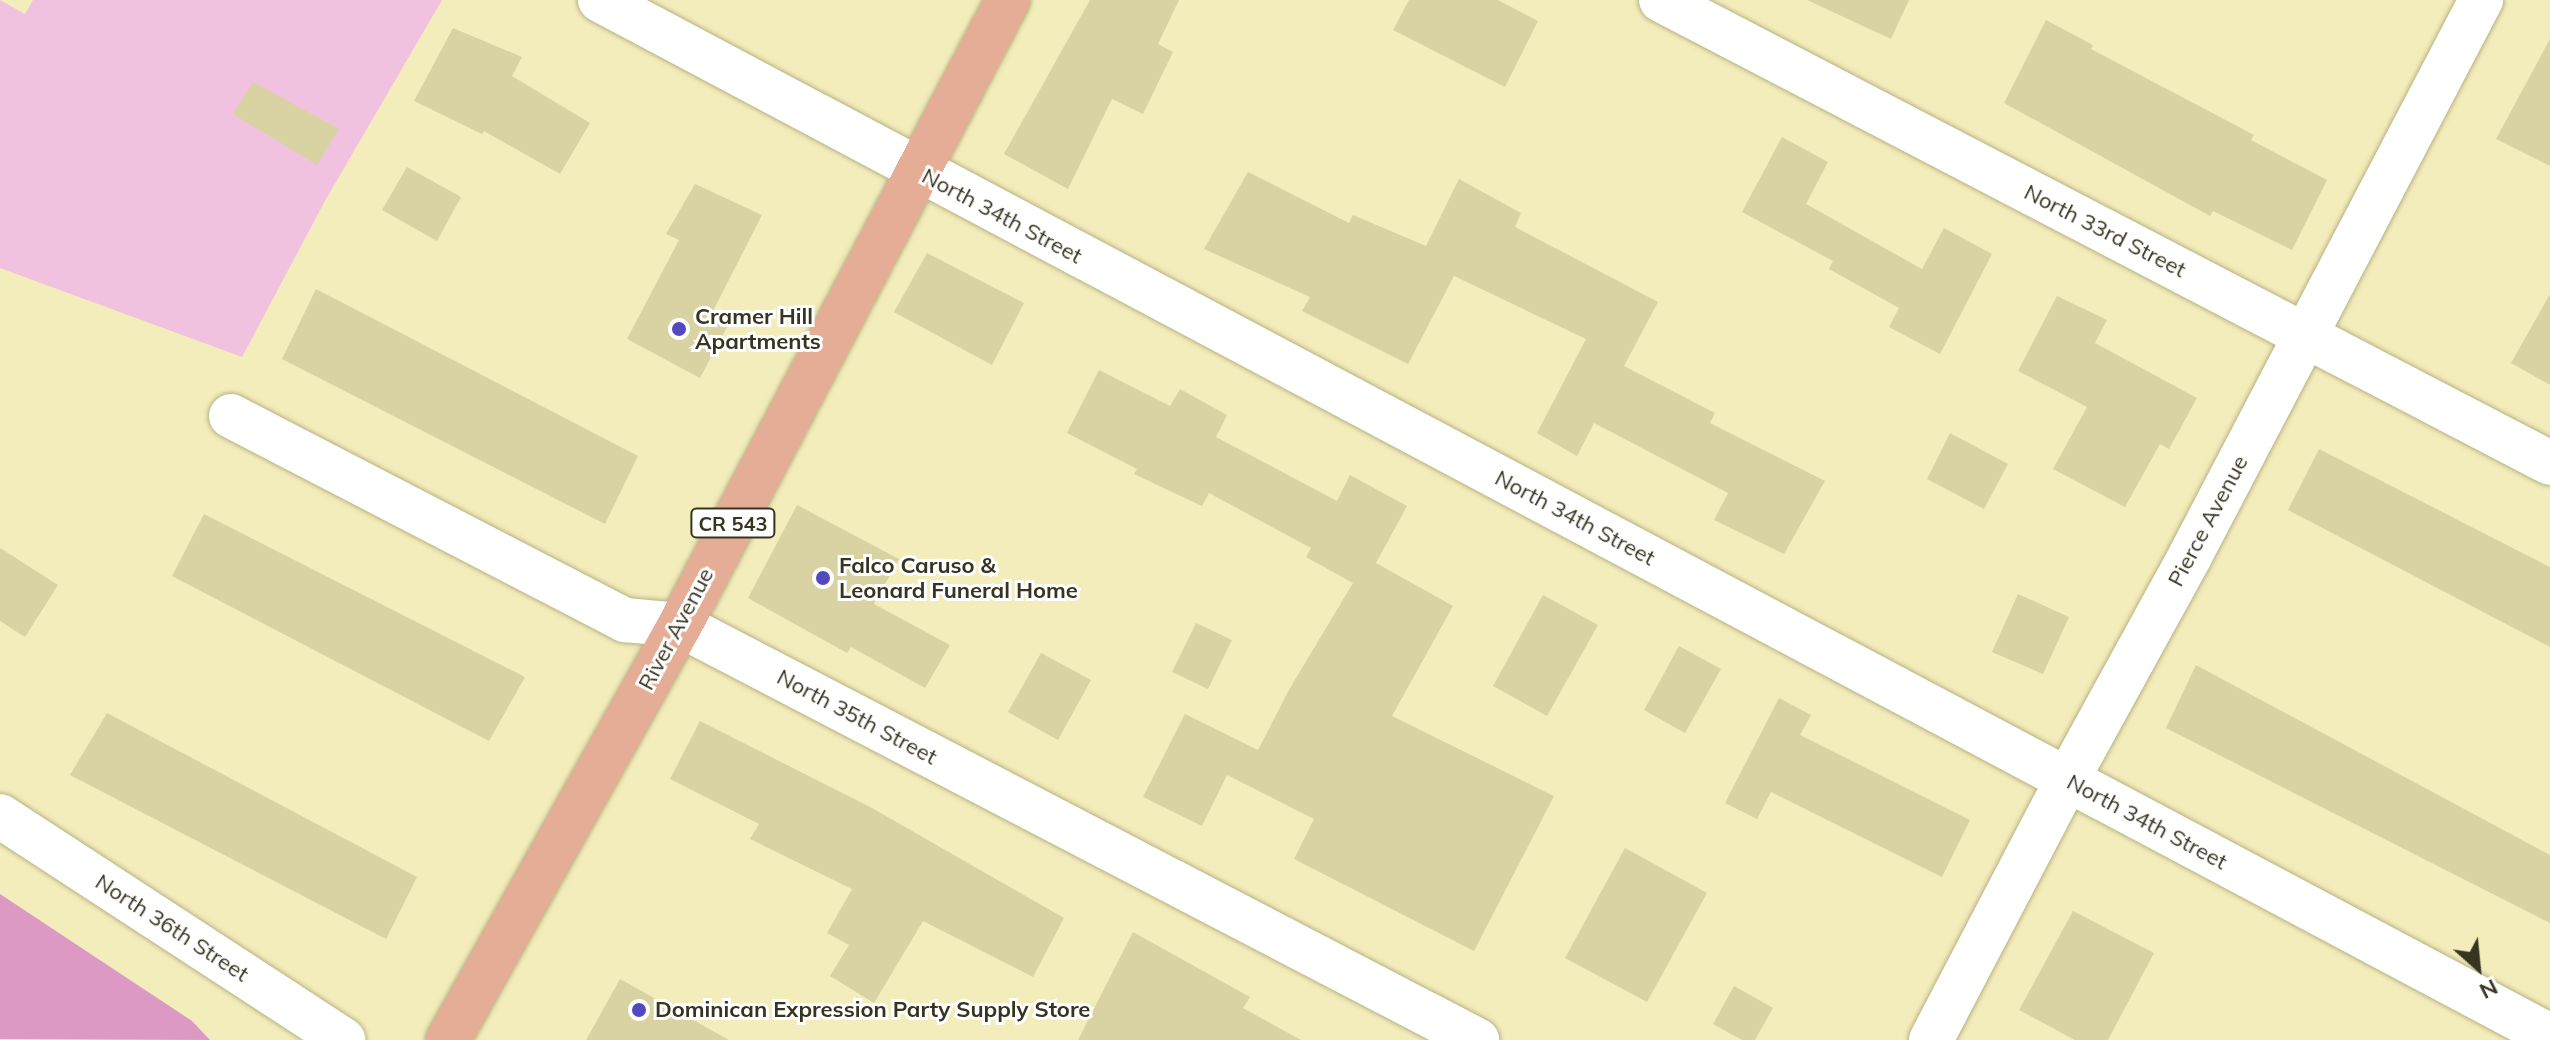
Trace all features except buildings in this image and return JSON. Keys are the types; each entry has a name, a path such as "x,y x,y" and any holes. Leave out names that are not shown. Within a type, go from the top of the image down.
{"main road":[{"name":"River Avenue","path":"448,1040 680,625 1008,0"}],"street":[{"name":"North 34th Street","path":"600,0 2550,1036"},
{"name":"North 33rd Street","path":"1661,0 2550,463"},
{"name":"Pierce Avenue","path":"1931,1040 2067,780 2190,556 2481,0"},
{"name":"North 35th Street","path":"231,416 625,620 680,625 1477,1040"},
{"name":"North 36th Street","path":"0,816 343,1040"}],"shaded area":[{"path":"0,0 25,14 33,0 442,0 326,199 242,357 0,268"},
{"path":"0,894 192,1021 210,1040 0,1039"}],"place":[{"name":"Cramer Hill Apartments","path":"679,329"},
{"name":"Falco Caruso & Leonard Funeral Home","path":"823,578"},
{"name":"Dominican Expression Party Supply Store","path":"639,1010"}]}
